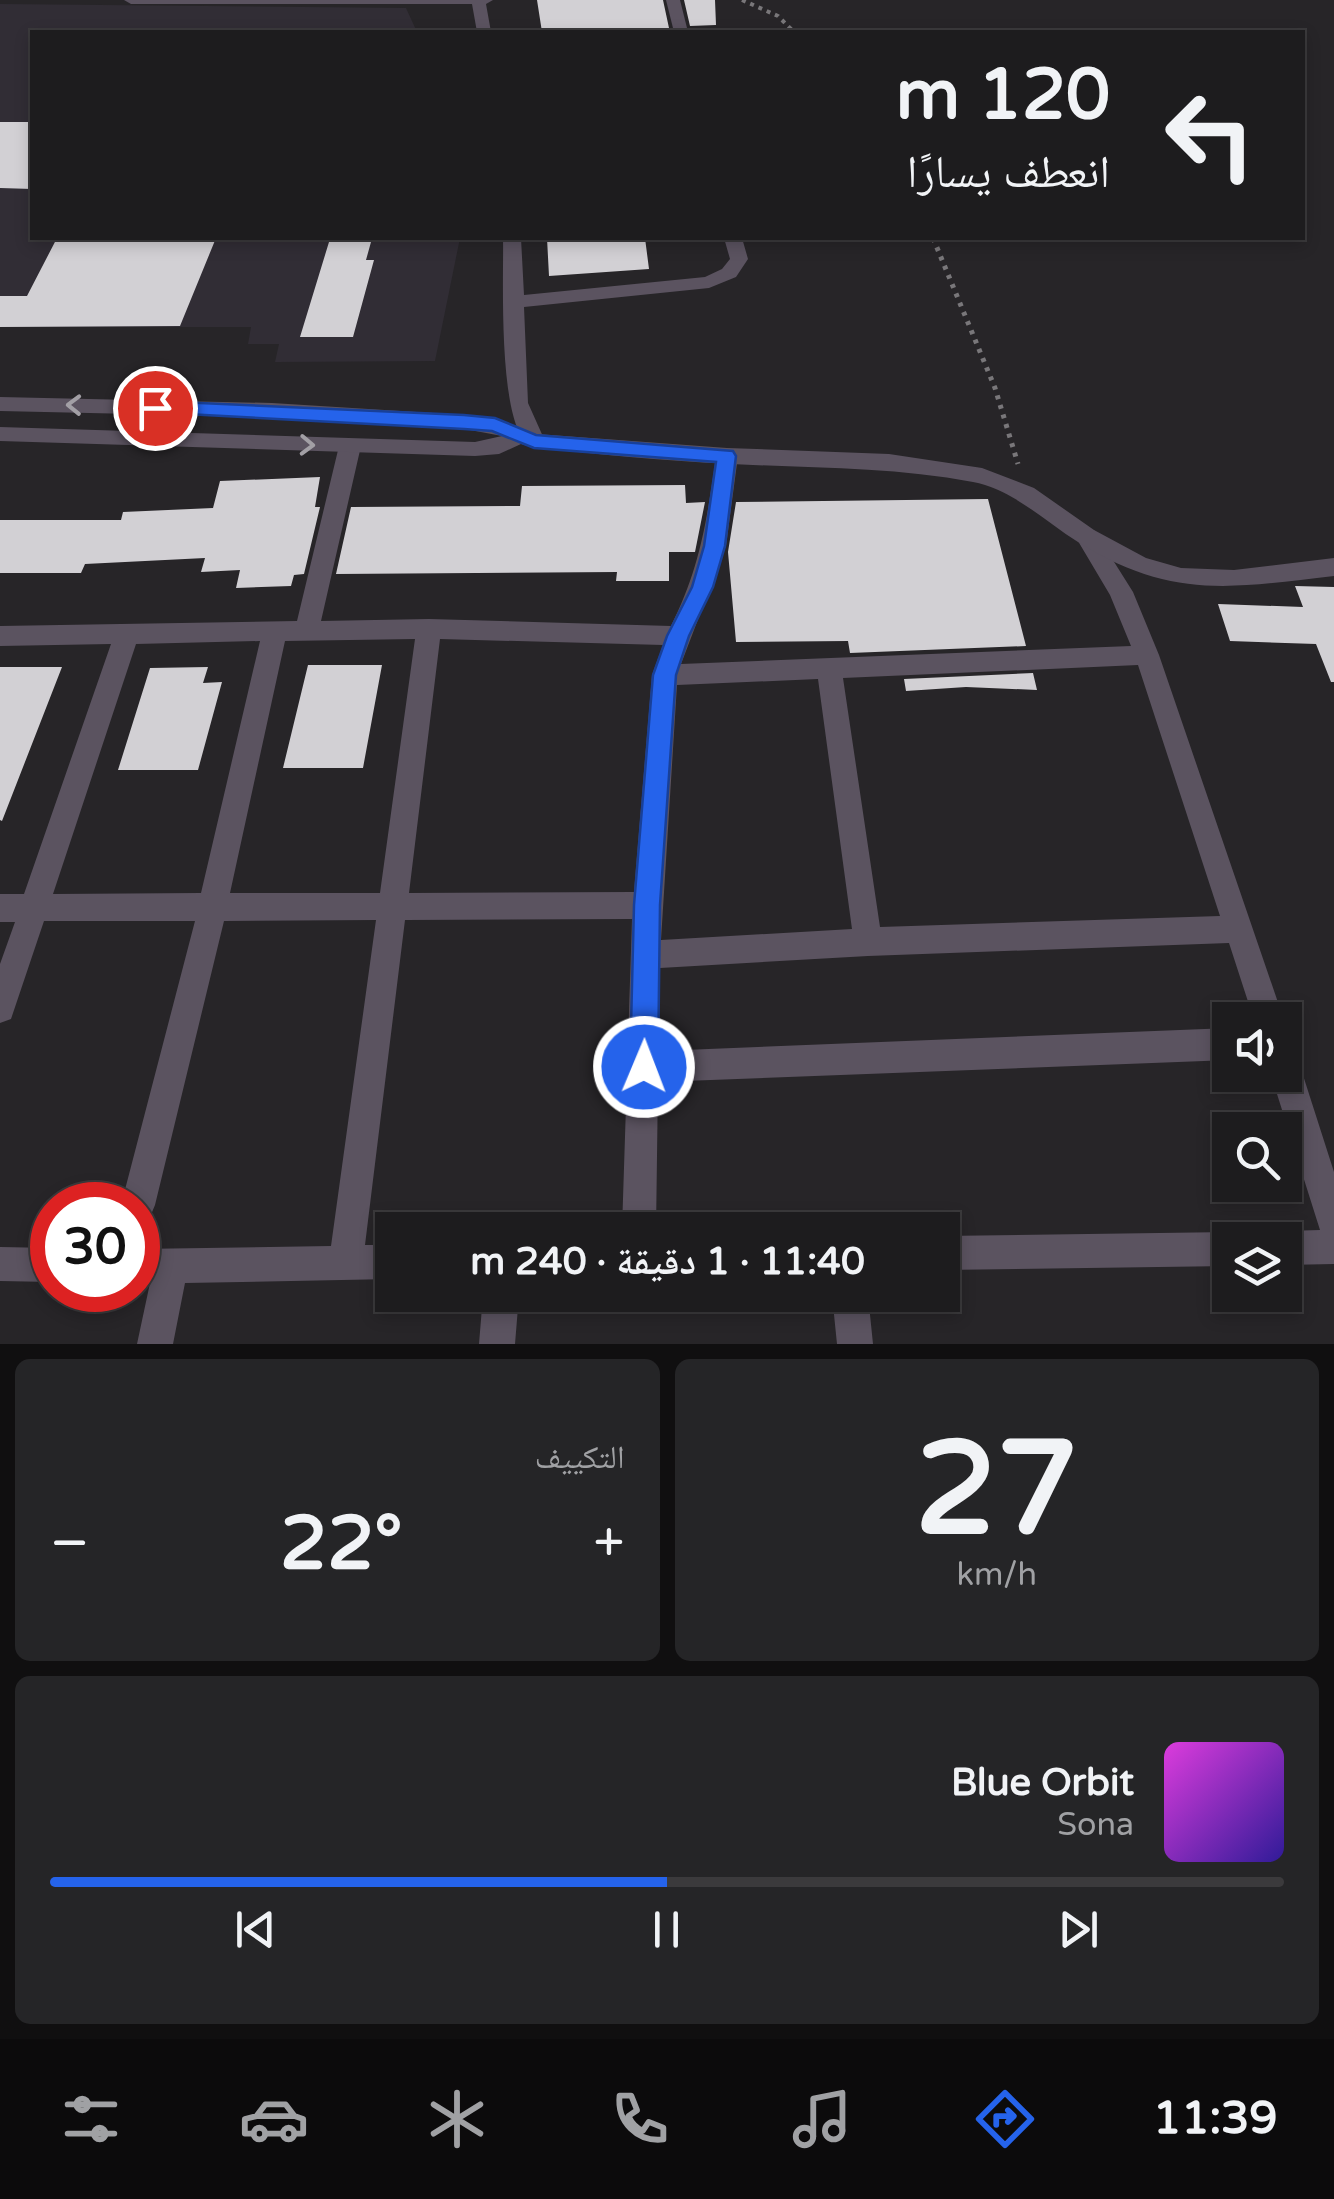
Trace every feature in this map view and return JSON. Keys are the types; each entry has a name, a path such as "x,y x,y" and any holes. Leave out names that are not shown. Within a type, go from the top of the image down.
{"street":[{"path":"130,0 481,1 484,30"},
{"path":"673,0 680,30"},
{"path":"512,240 518,402 526,439"},
{"path":"515,302 708,282 729,273 739,258 734,240"},
{"path":"0,404 272,410 495,425 526,439"},
{"path":"260,443 272,410"},
{"path":"0,434 475,449 526,439 726,456 936,466 982,476 1026,494 1086,536 1139,565 1181,577 1234,579 1334,567"},
{"path":"307,630 350,446"},
{"path":"640,1212 647,905 665,675 678,636 702,587 714,546 726,456"},
{"path":"1086,536 1120,592 1147,655 1263,1002"},
{"path":"0,636 429,628 678,636"},
{"path":"346,1264 429,628"},
{"path":"144,1182 276,631"},
{"path":"0,1008 126,634"},
{"path":"665,675 1147,655"},
{"path":"829,669 868,942"},
{"path":"0,908 647,905"},
{"path":"646,955 1237,928"},
{"path":"644,1067 1212,1045"},
{"path":"1296,1092 1321,1144 1334,1224"},
{"path":"1302,1248 1334,1248"},
{"path":"960,1252 1212,1249"},
{"path":"160,1266 375,1263"},
{"path":"0,1264 30,1264"},
{"path":"155,1312 155,1344"},
{"path":"497,1344 499,1312"},
{"path":"852,1312 855,1344"}],"path":[{"path":"742,0 778,16 792,30"},
{"path":"933,240 994,388 1026,494"}],"shaded area":[{"path":"0,4 406,8 416,30 30,30 30,240 460,240 435,361 275,362 279,344 248,344 251,327 0,327"}],"building":[{"path":"537,0 663,0 669,28 606,30 542,30"},
{"path":"684,0 715,0 716,25 690,26"},
{"path":"0,122 30,122 30,189 0,188"},
{"path":"56,240 215,240 180,326 0,327 0,296 27,296"},
{"path":"547,240 645,240 649,269 549,276"},
{"path":"329,242 371,242 366,260 374,260 353,337 300,337"},
{"path":"320,477 315,507 320,507 304,574 294,575 291,586 236,588 240,570 201,572 205,558 85,564 81,573 0,573 0,520 121,520 123,512 213,508 220,481"},
{"path":"685,485 686,503 705,502 695,552 669,552 669,581 616,581 617,572 336,574 351,507 520,506 522,486"},
{"path":"988,499 1026,646 850,653 848,641 736,642 728,552 736,502"},
{"path":"1295,586 1334,587 1334,682 1316,644 1230,641 1218,604 1303,607"},
{"path":"308,665 382,665 363,768 283,768"},
{"path":"0,667 62,667 2,821 0,820"},
{"path":"208,667 203,683 222,682 198,770 118,770 150,668"},
{"path":"1033,673 1037,690 966,687 906,691 904,679"}],"route":[{"path":"155,408 272,410 464,422 495,425 534,441 726,456 714,546 702,587 678,636 665,675 647,905 644,1067"}]}
